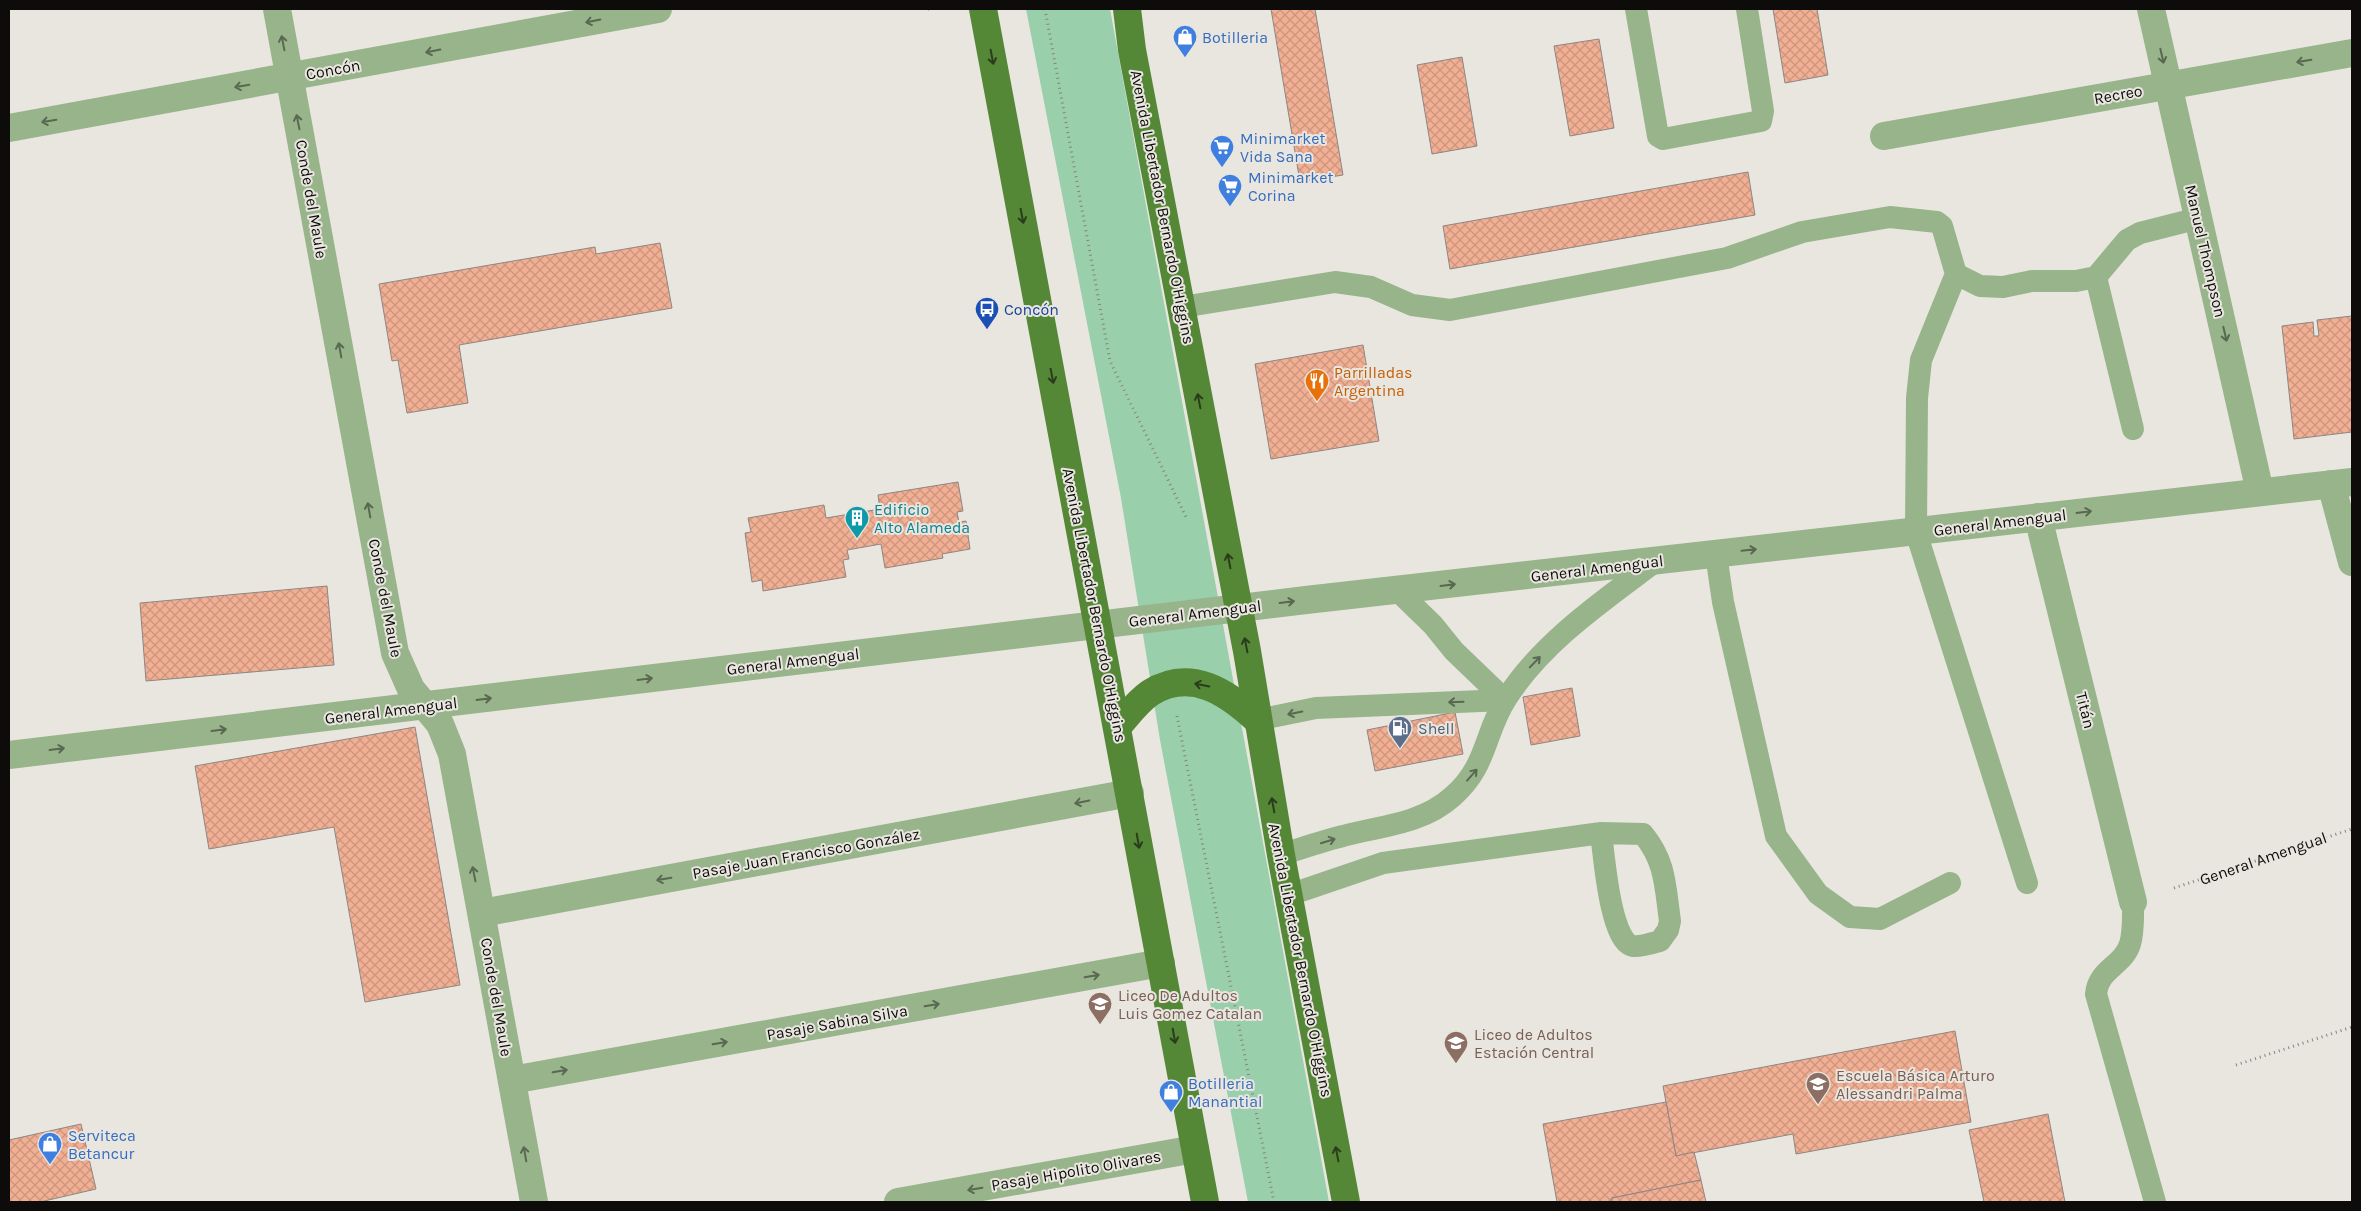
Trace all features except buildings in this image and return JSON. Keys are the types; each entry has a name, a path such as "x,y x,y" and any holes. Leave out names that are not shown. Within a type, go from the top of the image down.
{"main road":[{"name":"Avenida Libertador Bernardo O'Higgins","path":"983,9 1118,726 1205,1202"},
{"path":"1110,9 1123,29 1132,50"},
{"name":"Avenida Libertador Bernardo O'Higgins","path":"1126,9 1132,50 1182,307 1346,1202"},
{"path":"1118,726 1139,702 1150,693 1181,683 1201,685 1222,692 1257,720"}],"street":[{"name":"Conde del Maule","path":"277,9 395,653 407,681 440,724 452,754 534,1202"},
{"name":"Concón","path":"9,128 658,9"},
{"name":"Manuel Thompson","path":"2152,9 2260,492"},
{"name":"Recreo","path":"1884,136 2352,53"},
{"name":"General Amengual","path":"9,755 1099,625 2342,483"},
{"path":"2342,483 2352,562"},
{"name":"Titán","path":"2038,517 2134,902"},
{"name":"Pasaje Juan Francisco González","path":"482,913 1130,793"},
{"name":"Pasaje Sabina Silva","path":"512,1080 1161,963"},
{"name":"Pasaje Hipolito Olivares","path":"898,1202 1195,1149"}],"lane":[{"path":"1636,9 1658,136 1663,139 1761,121 1763,111 1747,9"},
{"path":"1182,307 1335,282 1371,287 1412,305 1450,310 1727,258 1802,232 1890,217 1932,220 1942,226 1956,274 1921,360 1917,398 1916,532 2027,883"},
{"path":"1956,274 1980,286 2003,287 2032,281 2076,281 2096,277 2127,240 2140,233 2199,218"},
{"path":"2096,277 2133,429"},
{"path":"1716,554 1723,602 1776,836 1818,894 1850,917 1880,919 1950,883"},
{"path":"1281,855 1343,836 1419,818 1452,798 1477,769 1505,700 1533,662 1605,600 1656,561"},
{"path":"1398,591 1433,625 1454,651 1505,700"},
{"path":"1257,720 1316,708 1505,700"},
{"path":"1289,895 1383,863 1601,833 1643,834 1654,847 1662,863 1670,921 1668,930 1660,942 1633,946 1622,940 1615,924 1601,833"},
{"path":"2134,902 2130,945 2113,966 2101,976 2096,985 2096,994 2155,1202"}],"path":[{"name":"General Amengual","path":"2174,888 2352,829"},
{"path":"2236,1065 2352,1027"}],"green space":[{"path":"1026,9 1110,9 1329,1202 1248,1202 1160,740 1121,498"}],"place":[{"name":"Botilleria","path":"1185,58"},
{"name":"Minimarket Vida Sana","path":"1222,168"},
{"name":"Minimarket Corina","path":"1230,207"},
{"name":"Concón","path":"987,330"},
{"name":"Parrilladas Argentina","path":"1317,402"},
{"name":"Edificio Alto Alameda","path":"857,539"},
{"name":"Shell","path":"1400,749"},
{"name":"Liceo De Adultos Luis Gomez Catalan","path":"1100,1025"},
{"name":"Liceo de Adultos Estación Central","path":"1456,1064"},
{"name":"Escuela Básica Arturo Alessandri Palma","path":"1818,1105"},
{"name":"Botilleria Manantial","path":"1171,1113"},
{"name":"Serviteca Betancur","path":"50,1165"}]}
